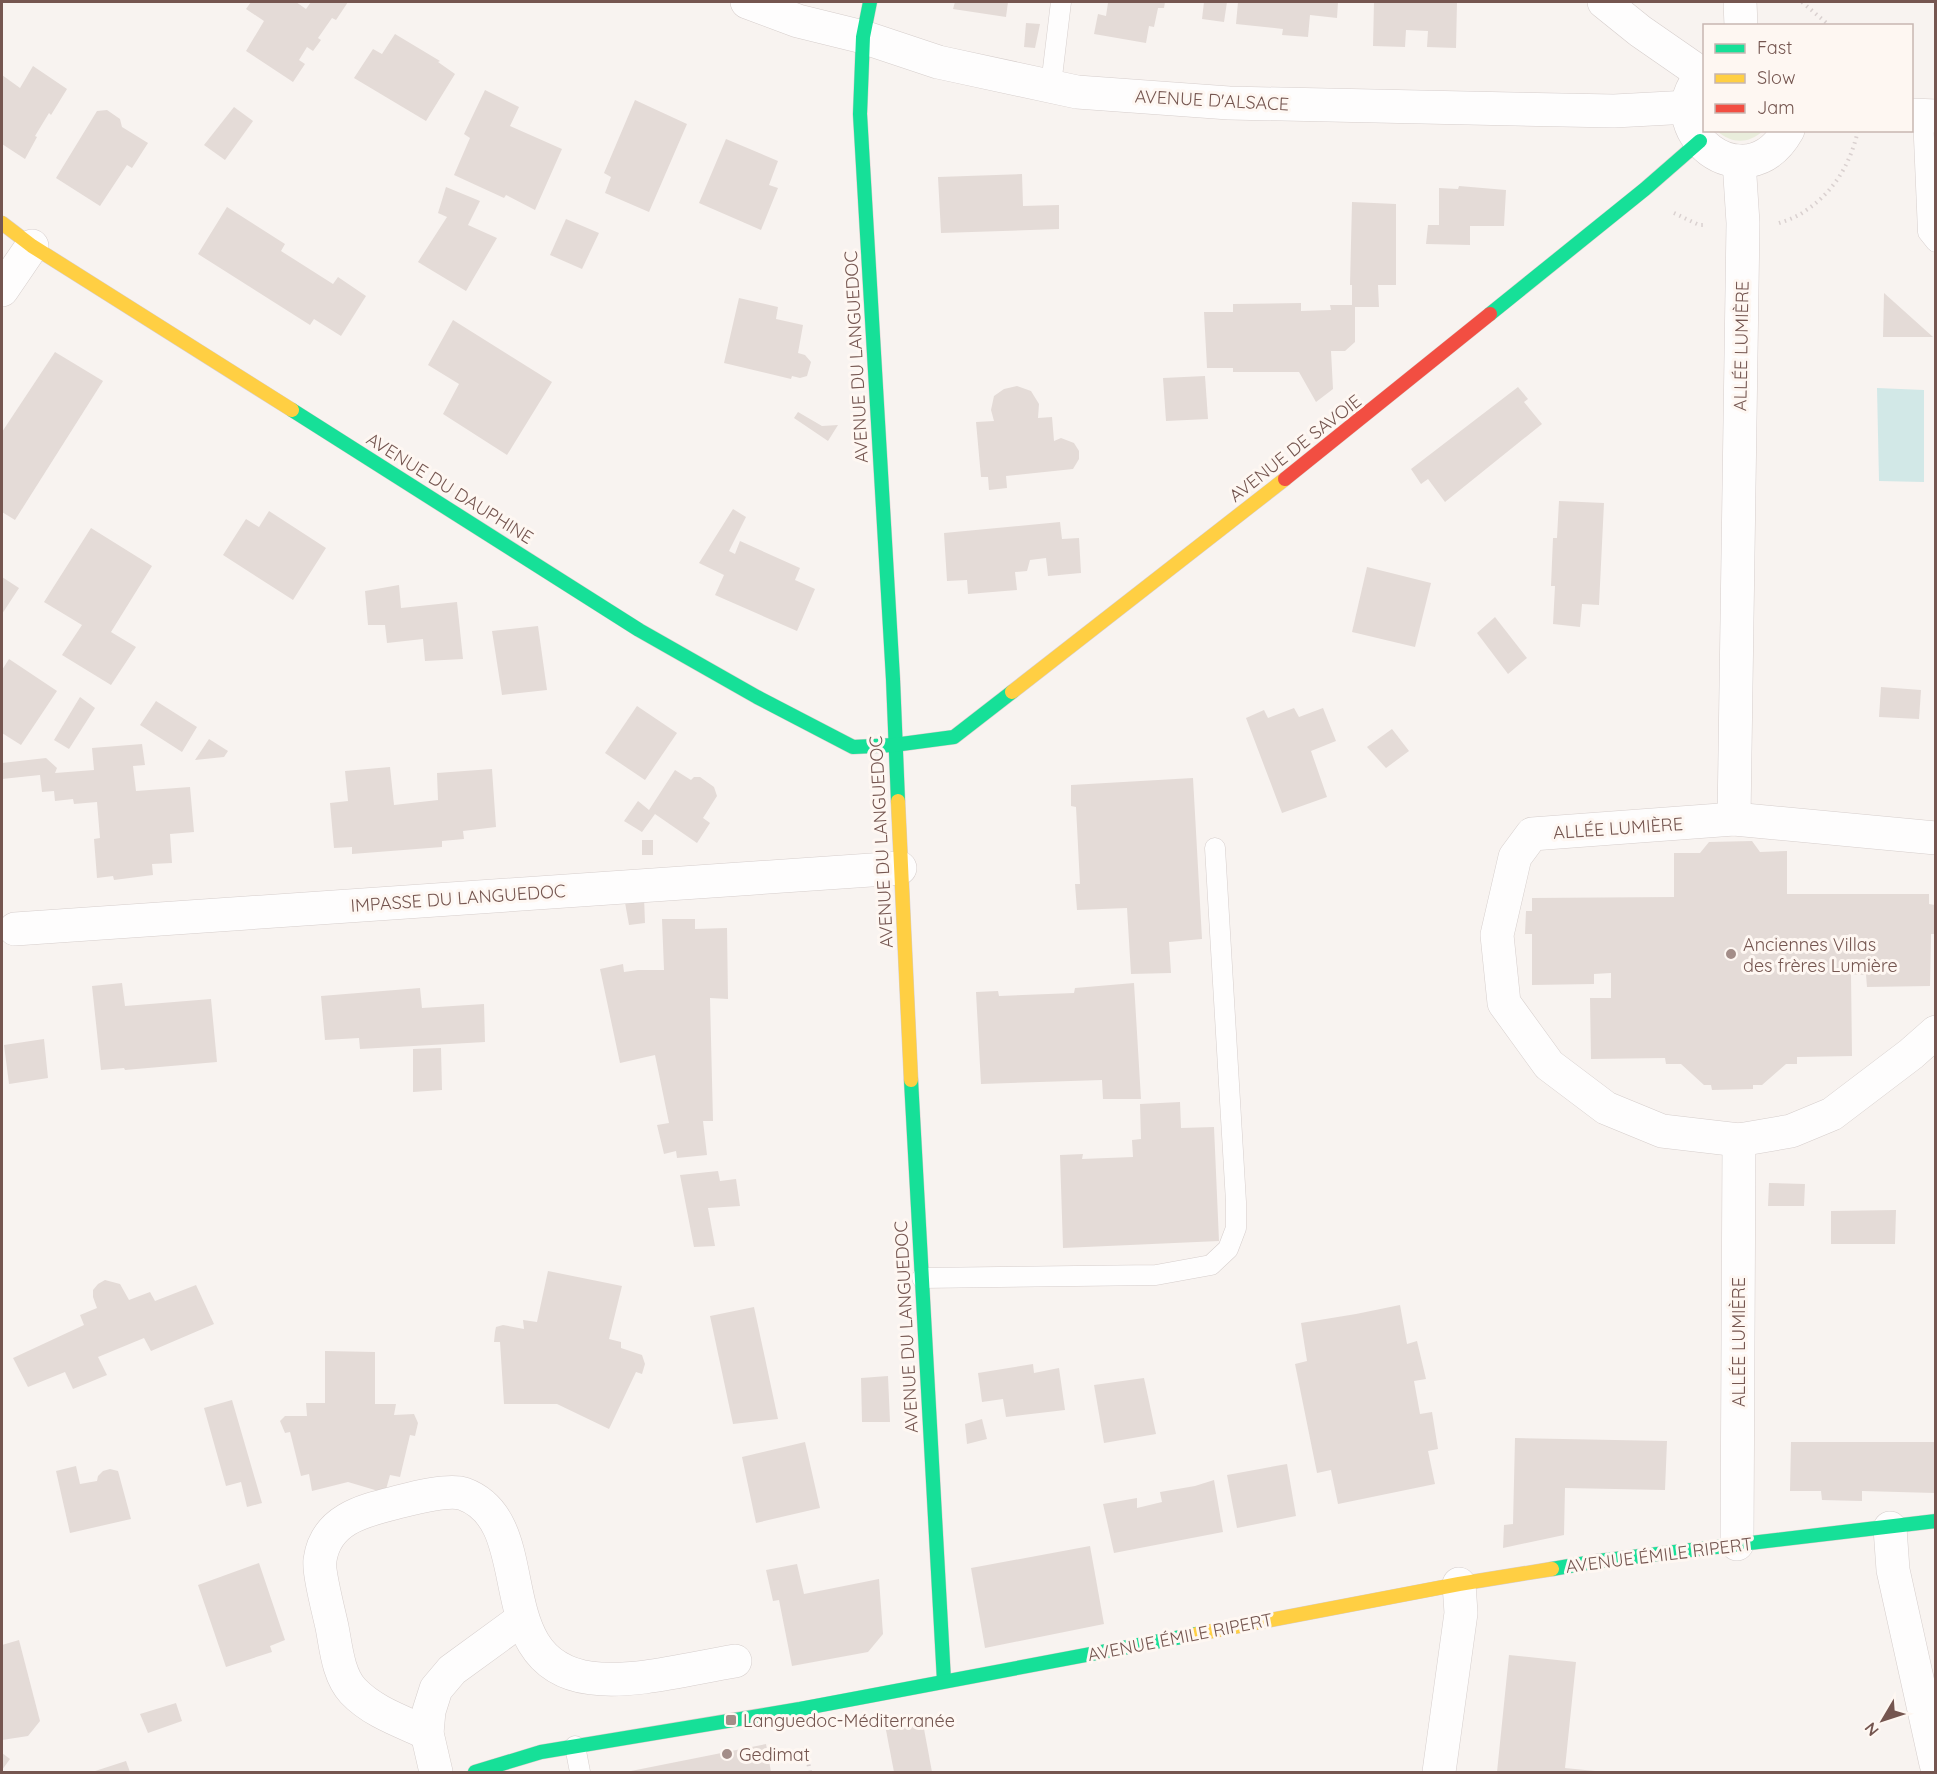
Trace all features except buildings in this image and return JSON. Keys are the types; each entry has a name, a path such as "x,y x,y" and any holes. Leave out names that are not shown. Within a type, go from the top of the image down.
{"street":[{"name":"AVENUE D'ALSACE","path":"747,2 798,21 862,37 938,62 1077,92 1229,103 1614,111 1689,107"},
{"name":"AVENUE DU LANGUEDOC","path":"870,2 862,37 860,114 893,679 900,868 944,1681"},
{"path":"1604,2 1640,31 1703,74 1693,90 1689,120 1700,141 1710,152 1724,159 1754,160 1769,154 1787,132"},
{"path":"1740,2 1741,24"},
{"name":"AVENUE DE SAVOIE","path":"894,745 954,737 973,723 1328,445 1645,189 1700,141"},
{"name":"ALLÉE LUMIÈRE","path":"1734,819 1743,223 1739,161"},
{"name":"AVENUE DU DAUPHINE","path":"2,223 32,246 639,630 853,747 894,745"},
{"path":"2,290 32,246"},
{"name":"ALLÉE LUMIÈRE","path":"1935,838 1734,819 1532,834 1515,858 1497,935 1504,1003 1549,1065 1606,1108 1662,1131 1739,1140 1791,1131 1832,1114 1911,1054 1935,1032"},
{"name":"IMPASSE DU LANGUEDOC","path":"15,929 900,868"},
{"name":"ALLÉE LUMIÈRE","path":"1737,1544 1739,1140"},
{"path":"427,1733 370,1707 351,1689 339,1664 319,1561 325,1541 340,1523 358,1512 429,1494 463,1493 488,1509 493,1515 502,1531 522,1619 534,1646 564,1670 589,1678 617,1680 735,1661"},
{"name":"AVENUE ÉMILE RIPERT","path":"475,1773 541,1752 800,1709 1459,1584 1598,1561 1935,1521"},
{"path":"1890,1528 1893,1570 1935,1764"},
{"path":"1439,1773 1461,1613 1459,1584"},
{"path":"436,1773 427,1733 429,1711 436,1689 452,1670 522,1619"}],"lane":[{"path":"1051,86 1061,2"},
{"path":"1923,115 1928,232 1935,242"},
{"path":"922,1278 1156,1275 1211,1265 1228,1250 1236,1228 1236,1202 1215,848"},
{"path":"575,1746 579,1773"}],"path":[{"path":"1802,2 1828,24"}],"green space":[{"path":"1718,132 1762,132 1752,138 1740,141"}],"shaded area":[{"path":"1877,388 1924,390 1924,482 1879,481"}],"traffic: fast":[{"path":"870,2 863,37 860,114 898,801"},
{"path":"1490,314 1645,189 1700,141"},
{"path":"292,410 639,630 757,697 853,747 894,745 954,737 1012,692"},
{"path":"911,1080 944,1681"},
{"path":"1552,1569 1598,1561 1936,1521"},
{"path":"475,1772 541,1752 800,1709 1197,1634"}],"traffic: slow":[{"path":"2,223 32,246 292,410"},
{"path":"1012,692 1285,479"},
{"path":"898,801 911,1080"},
{"path":"1197,1634 1459,1584 1552,1569"}],"traffic: jam":[{"path":"1285,479 1490,314"}],"place":[{"name":"Anciennes Villas des frères Lumière","path":"1731,954"},
{"name":"Languedoc-Méditerranée","path":"731,1720"},
{"name":"Gedimat","path":"727,1754"}]}
